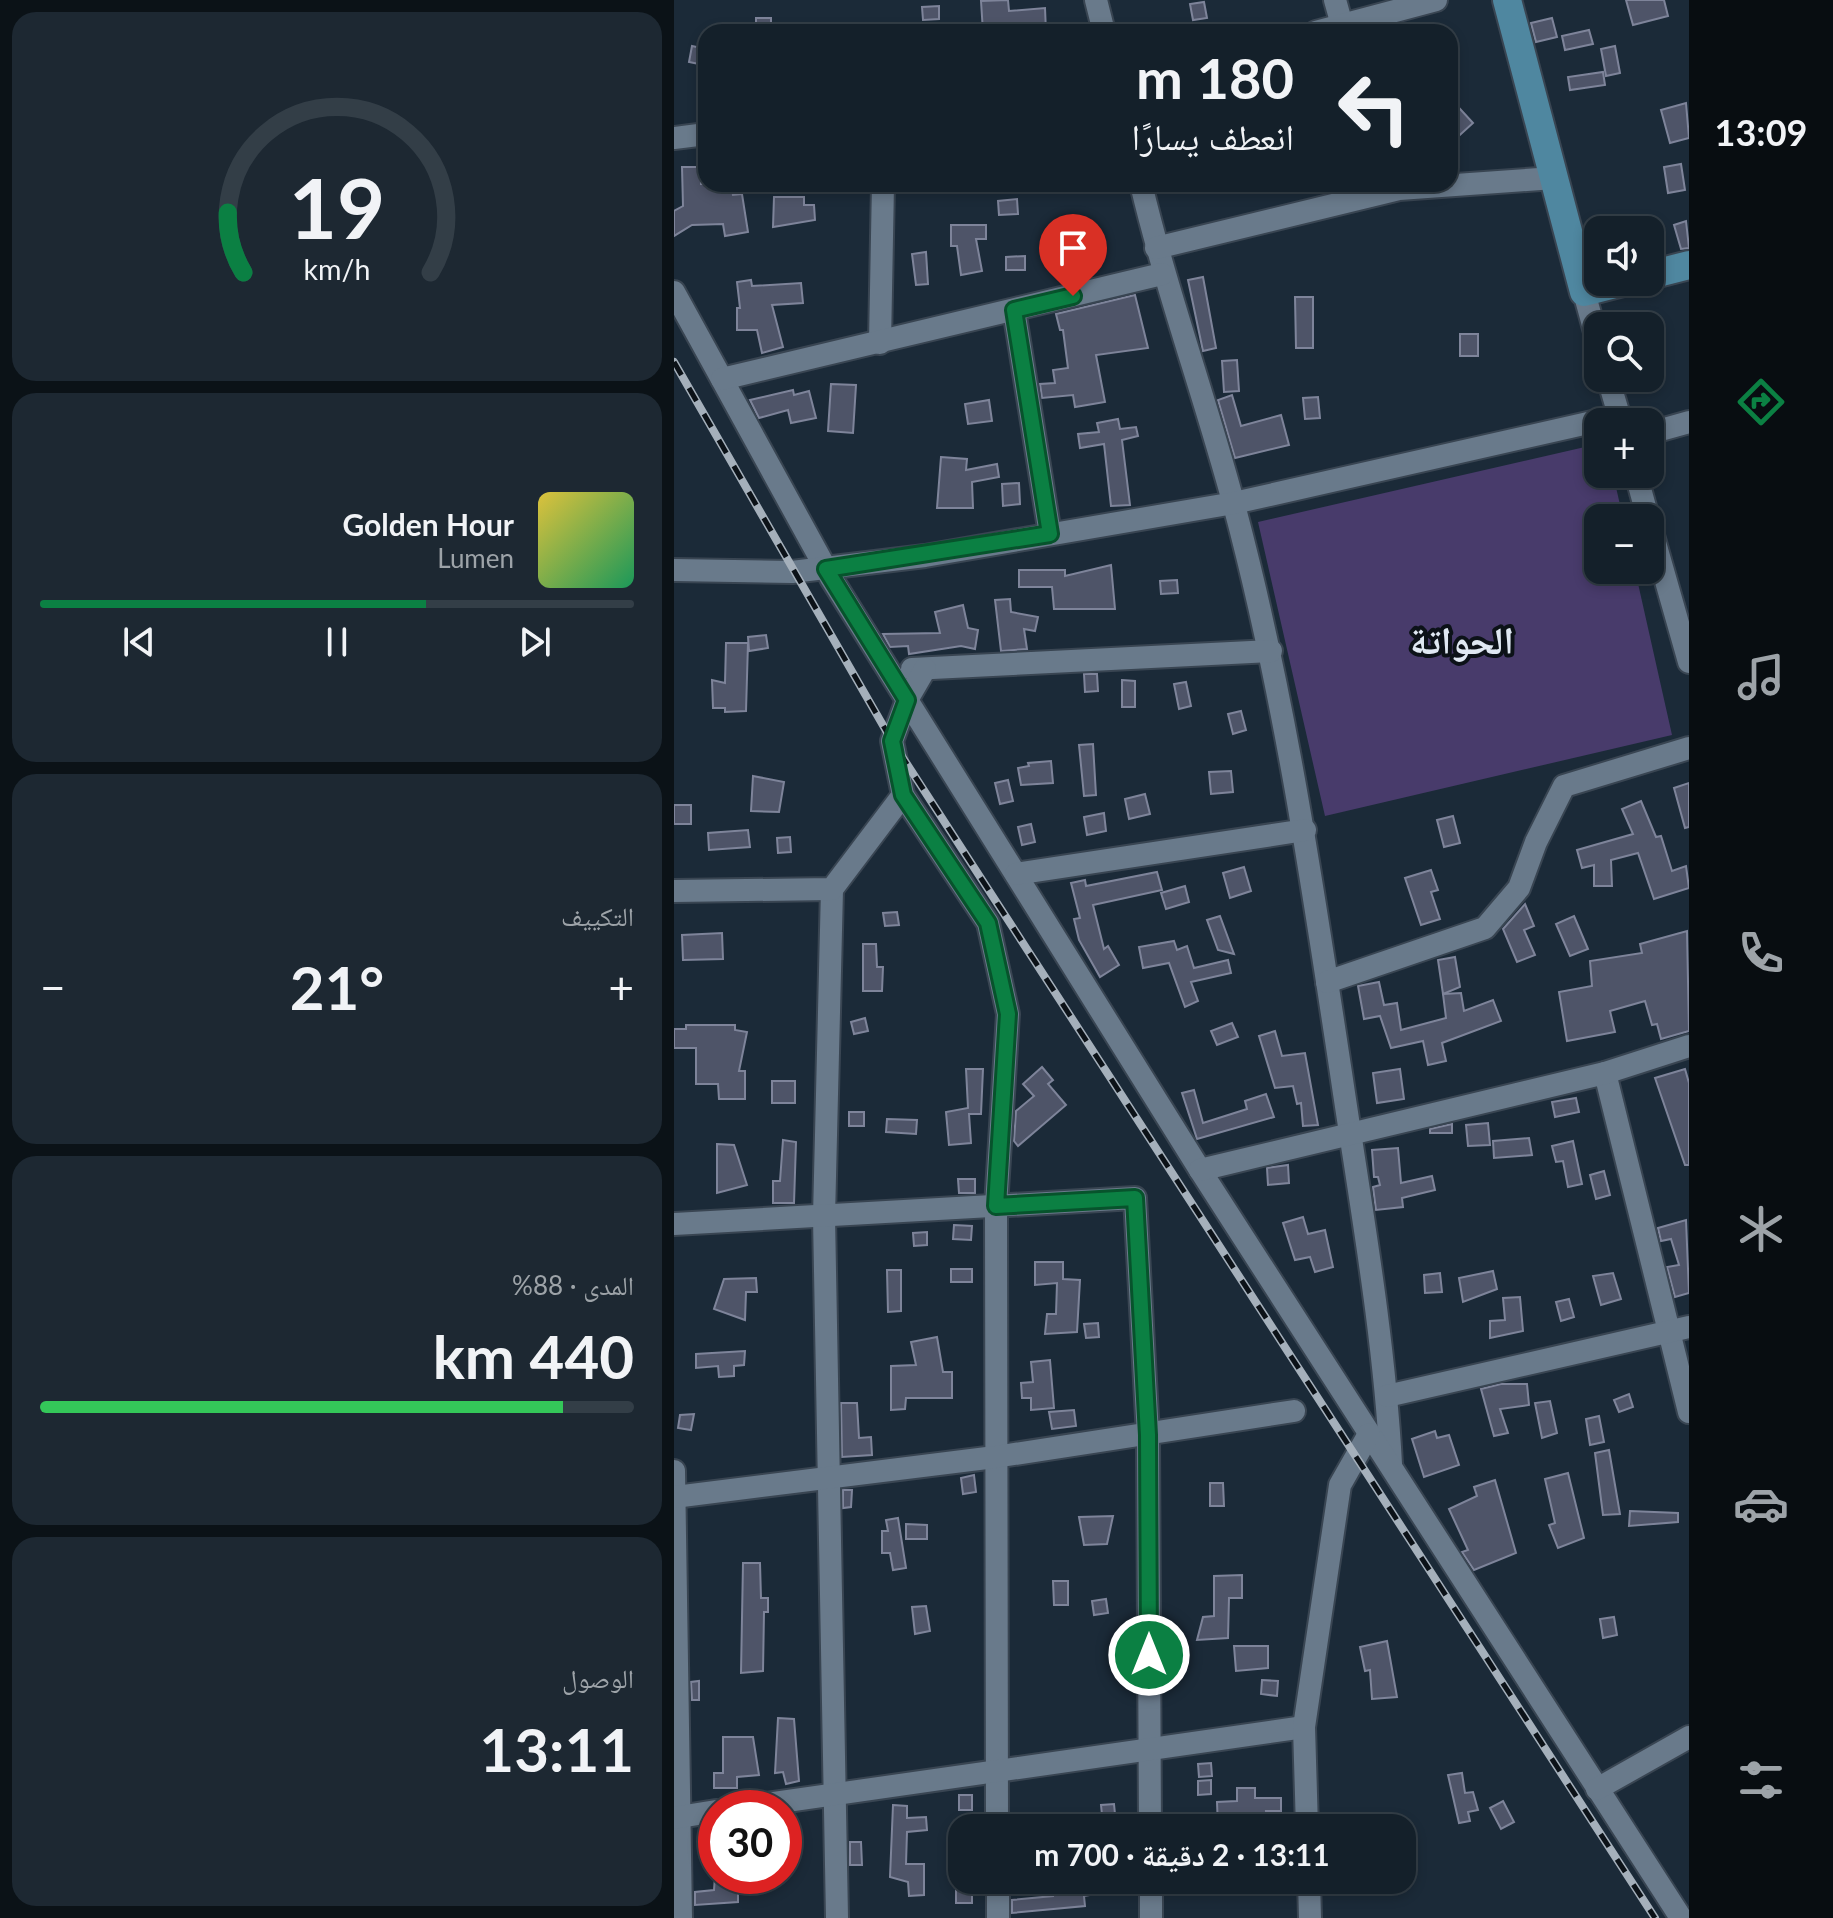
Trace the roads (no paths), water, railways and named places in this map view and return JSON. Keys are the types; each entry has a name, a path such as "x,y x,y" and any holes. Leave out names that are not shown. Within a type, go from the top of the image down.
{"main road":[{"path":"1507,0 1584,292"},
{"path":"1664,271 1689,265"}],"street":[{"path":"1096,0 1102,24"},
{"path":"1335,0 1342,24"},
{"path":"1346,24 1436,0"},
{"path":"674,138 698,135"},
{"path":"1458,185 1554,178"},
{"path":"880,343 883,192"},
{"path":"1143,192 1162,274 1234,503 1271,651 1305,830 1350,1134 1387,1396 1391,1467"},
{"path":"1156,248 1387,192"},
{"path":"722,379 1162,274"},
{"path":"674,292 826,569 889,671 1200,1170 1681,1918"},
{"path":"1014,310 1050,534"},
{"path":"1664,429 1689,422"},
{"path":"674,570 792,572 826,569 1050,534 1234,503 1584,427"},
{"path":"1664,574 1689,662"},
{"path":"889,671 1271,651"},
{"path":"925,669 907,700 892,741 903,795 988,923 1008,1014 996,1206 997,1814"},
{"path":"1327,982 1485,928 1519,888 1536,842 1564,786 1689,748"},
{"path":"837,1918 832,1478 824,1217 832,889 903,795"},
{"path":"1016,874 1305,830"},
{"path":"674,891 832,889"},
{"path":"1200,1170 1605,1073 1689,1046"},
{"path":"1605,1073 1679,1330 1689,1412"},
{"path":"674,1224 1135,1198 1148,1435 1150,1814"},
{"path":"1387,1396 1679,1330"},
{"path":"674,1497 995,1457 1294,1411"},
{"path":"1307,1814 1304,1727 1340,1485 1369,1434"},
{"path":"674,1471 676,1817 681,1918"},
{"path":"802,1799 1304,1727"},
{"path":"1597,1789 1689,1737"},
{"path":"676,1817 698,1814"},
{"path":"998,1894 998,1918"},
{"path":"1151,1894 1151,1918"},
{"path":"1309,1894 1310,1918"}],"railway":[{"path":"674,362 892,741 1655,1918"}],"district":[{"name":"الحواتة","path":"1462,639"}]}
